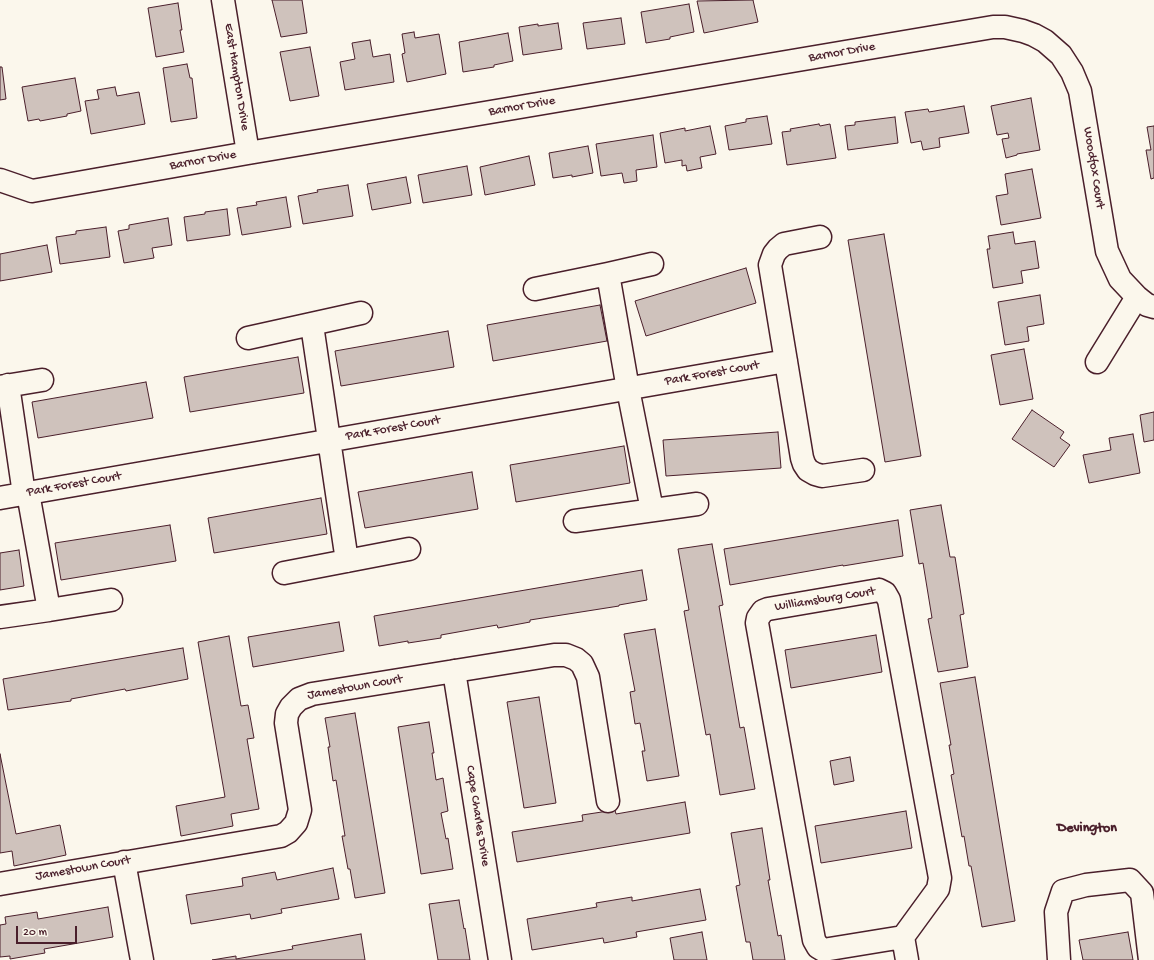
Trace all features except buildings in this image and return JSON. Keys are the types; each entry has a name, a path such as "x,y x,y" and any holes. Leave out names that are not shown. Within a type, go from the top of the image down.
{"street":[{"name":"East Hampton Drive","path":"223,0 248,153"},
{"name":"Barnor Drive","path":"0,180 32,191 248,153 993,28 1005,27 1023,31 1045,41"},
{"name":"Woodfox Court","path":"1045,41 1061,55 1072,72 1080,91 1107,251 1120,279 1145,302"},
{"path":"820,237 784,244 778,248 770,265 802,458 808,470 822,476 863,470"},
{"path":"535,289 652,264"},
{"path":"608,274 628,389 652,510"},
{"path":"1097,362 1145,302"},
{"path":"248,338 361,313"},
{"path":"312,324 346,561"},
{"name":"Park Forest Court","path":"0,498 786,361"},
{"path":"42,380 4,386 48,610"},
{"path":"574,521 697,504"},
{"path":"284,573 409,549"},
{"name":"Williamsburg Court","path":"878,590 885,593 889,600 940,878 936,894 904,937 827,950 823,950 818,947 814,940 757,623 758,618 763,611 878,590"},
{"path":"0,617 111,600"},
{"name":"Jamestown Court","path":"0,884 275,837 285,834 296,823 300,810 286,723 288,714 299,699 312,694 554,655 566,655 576,659 582,664 588,677 608,801"},
{"name":"Cape Charles Drive","path":"454,671 500,960"},
{"path":"124,862 142,960"},
{"path":"1059,960 1056,912 1064,891 1086,885 1130,880 1142,892 1150,960"},
{"path":"904,937 907,960"}],"district":[{"name":"Devington","path":"1087,829"}]}
